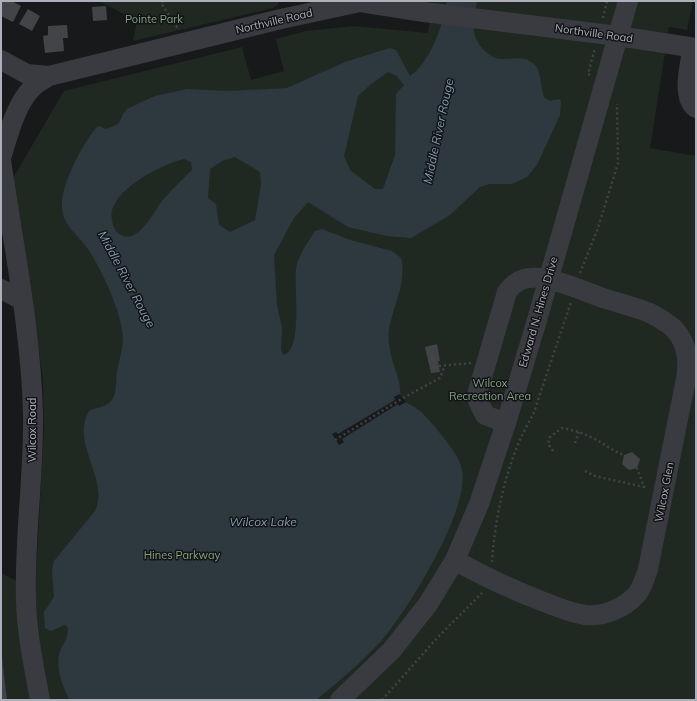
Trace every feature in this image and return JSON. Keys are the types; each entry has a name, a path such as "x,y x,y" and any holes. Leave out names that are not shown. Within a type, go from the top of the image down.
{"street":[{"name":"Edward N. Hines Drive","path":"340,700 372,670 410,628 428,604 455,560 479,504 506,423 628,1"},
{"name":"Northville Road","path":"1,60 27,74 49,76 281,18 363,2 424,12 618,36 694,48"},
{"path":"694,48 688,81 689,98 696,108"},
{"name":"Wilcox Road","path":"40,700 31,648 26,602 33,415 30,362 1,159 5,129 31,89 49,76"},
{"name":"Wilcox Glen","path":"455,560 506,587 561,608 585,615 609,612 623,606 635,596 642,585 648,569 686,379 688,364 687,352 676,331 665,321 654,316 548,280 523,279 511,286 507,292 478,391 478,401 485,415 506,423"},
{"path":"1,289 22,300"}],"path":[{"path":"163,1 161,3 177,27 184,25"},
{"path":"439,366 465,363 485,365"},
{"path":"335,440 403,398 440,378 445,365"},
{"path":"553,451 548,444 550,437 557,430 562,428 579,432 594,438 613,452 624,455"},
{"path":"575,443 579,432"},
{"path":"585,471 595,476 644,487 637,468"}],"green space":[{"name":"Pointe Park","path":"99,1 278,1 279,4 273,8 133,41 137,21"},
{"path":"433,1 693,1 687,30 669,27 650,148 696,156 696,700 1,700 1,573 35,591 44,430 43,379 29,280 12,180 64,91 242,47 251,80 284,71 276,39 306,31 354,26 428,33"}],"water":[{"name":"Wilcox Lake","path":"447,1 477,1 474,16 475,35 477,41 486,52 493,57 500,59 518,58 531,62 535,65 539,72 544,97 550,101 559,99 561,101 560,115 537,165 527,177 512,184 490,184 480,187 450,215 411,238 387,236 348,227 308,202 294,218 274,255 277,305 282,328 281,349 283,355 289,351 293,343 295,331 296,270 298,260 315,231 322,229 350,240 392,251 401,258 401,283 390,325 389,346 399,382 401,397 404,402 415,407 426,416 454,452 462,470 462,488 457,509 435,559 406,607 381,641 358,664 316,700 70,700 62,683 58,663 60,651 67,638 68,628 65,625 51,631 45,628 44,612 54,597 52,570 54,561 95,511 98,499 98,487 84,436 84,423 89,411 106,405 113,398 116,388 123,337 119,315 97,264 85,245 67,224 63,214 62,199 64,189 73,166 84,145 90,135 99,126 106,129 119,123 127,109 155,96 187,89 228,91 287,88 345,62 390,48 396,50 410,76 424,62 435,42","holes":["388,72 397,76 404,85 396,94 395,155 383,189 375,189 350,170 344,156 358,96","235,157 260,172 261,185 255,220 230,232 219,225 216,204 208,198 210,169 222,161","184,159 191,162 192,170 165,197 145,226 133,235 127,237 119,234 115,229 112,220 112,210 118,199 126,190 150,173"]}],"pier":[{"path":"400,394 406,402 399,406 398,404 342,439 344,442 339,445 332,434 336,432 338,434 395,400 394,397"}],"building":[{"path":"1,1 12,1 21,6 13,22 1,16"},
{"path":"106,6 107,20 93,21 92,7"},
{"path":"28,9 40,16 32,31 19,24"},
{"path":"67,25 68,38 63,38 64,51 45,53 43,36 48,35 48,26"},
{"path":"437,344 440,372 431,373 425,347"},
{"path":"632,452 640,459 637,468 629,470 622,464 624,455"},
{"path":"2,658 7,700 1,700"}],"water label":[{"name":"Middle River Rouge","path":"438,131"},
{"name":"Middle River Rouge","path":"127,279"}],"park label":[{"name":"Wilcox Recreation Area","path":"490,389"},
{"name":"Hines Parkway","path":"182,555"}]}
